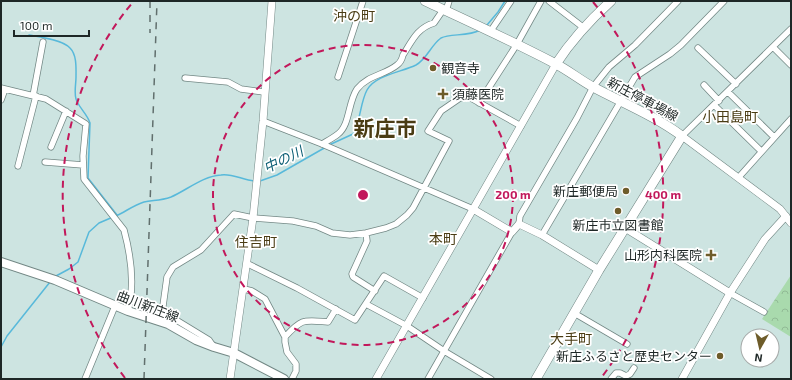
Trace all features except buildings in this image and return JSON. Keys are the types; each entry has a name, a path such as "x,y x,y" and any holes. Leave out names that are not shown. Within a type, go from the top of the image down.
{"main road":[{"name":"新庄停車場線","path":"424,1 517,44 556,64 593,87 620,100 682,136 599,270 536,379"},
{"path":"556,64 563,52 611,1"},
{"name":"曲川新庄線","path":"1,262 40,274 115,306 168,324 196,340 234,353 284,379"}],"street":[{"path":"230,379 248,264 263,121 272,1"},
{"path":"338,77 363,1"},
{"path":"323,144 344,128 354,95 359,87 368,80 398,65 418,31 434,23 445,10 449,1"},
{"path":"485,30 511,1"},
{"path":"479,103 517,44 541,1"},
{"path":"542,235 620,100 635,77 681,45 724,1"},
{"path":"550,2 584,28"},
{"path":"428,379 512,232 519,224 520,216 577,118 593,87 609,67 635,45 675,2"},
{"path":"791,29 682,136 789,215 791,223"},
{"path":"18,166 34,96 43,42"},
{"path":"773,47 791,65"},
{"path":"698,48 736,84"},
{"path":"376,379 556,64"},
{"path":"185,78 228,82 241,89 264,92"},
{"path":"704,85 719,100"},
{"path":"1,100 3,89 46,99 86,124 83,165 84,179 124,230 131,269 131,301 128,311"},
{"path":"728,92 774,137"},
{"path":"214,347 209,340 162,313 167,277 172,267 201,250 234,214 253,218 293,221 316,226 332,233 350,236 386,228 396,224 408,215 425,187 449,141 428,131 440,111 465,96 521,126"},
{"path":"714,105 762,151"},
{"path":"51,147 66,111"},
{"path":"739,177 791,119"},
{"path":"263,121 323,144 425,187 473,209 512,232"},
{"path":"45,162 83,165"},
{"path":"682,379 730,292 765,239 789,215"},
{"path":"519,224 542,235 599,270"},
{"path":"625,228 764,312"},
{"path":"366,233 367,241 352,277 375,291"},
{"path":"248,264 297,288 355,320 384,276 423,298"},
{"path":"244,289 252,291 265,299 285,337 287,352 296,364 296,371 292,379"},
{"path":"366,304 407,326 444,351 491,379"},
{"path":"85,379 115,306"},
{"path":"285,337 295,326 305,320 328,322 336,309"},
{"path":"574,313 627,344"},
{"path":"611,379 616,373 626,376 630,374 634,368"}],"green space":[{"path":"791,275 791,337 780,330 780,328 776,328 762,319"}],"waterway":[{"name":"中の川","path":"487,25 505,1"},
{"name":"中の川","path":"329,145 353,134 358,123 363,100 367,90 376,81 389,74 416,65 441,38 470,34 480,30"},
{"path":"29,35 57,41 67,45 74,54 76,66 76,99 90,123 88,178 117,215"},
{"name":"中の川","path":"260,181 277,175 326,147"},
{"name":"中の川","path":"116,216 144,202 171,197 201,181 214,176 229,175 254,181"},
{"name":"中の川","path":"56,276 78,262 89,232 99,223 113,217"},
{"name":"中の川","path":"1,347 7,336 50,282"}],"railway":[{"path":"150,1 150,33"},
{"path":"144,379 157,1"}],"place":[{"name":"観音寺","path":"433,68"},
{"name":"須藤医院","path":"443,94"},
{"name":"新庄郵便局","path":"626,191"},
{"name":"新庄市立図書館","path":"618,211"},
{"name":"山形内科医院","path":"711,255"},
{"name":"新庄ふるさと歴史センター","path":"720,356"}],"district":[{"name":"沖の町","path":"354,15"},
{"name":"小田島町","path":"730,116"},
{"name":"新庄市","path":"385,127"},
{"name":"本町","path":"443,238"},
{"name":"住吉町","path":"256,241"},
{"name":"大手町","path":"571,338"}]}
